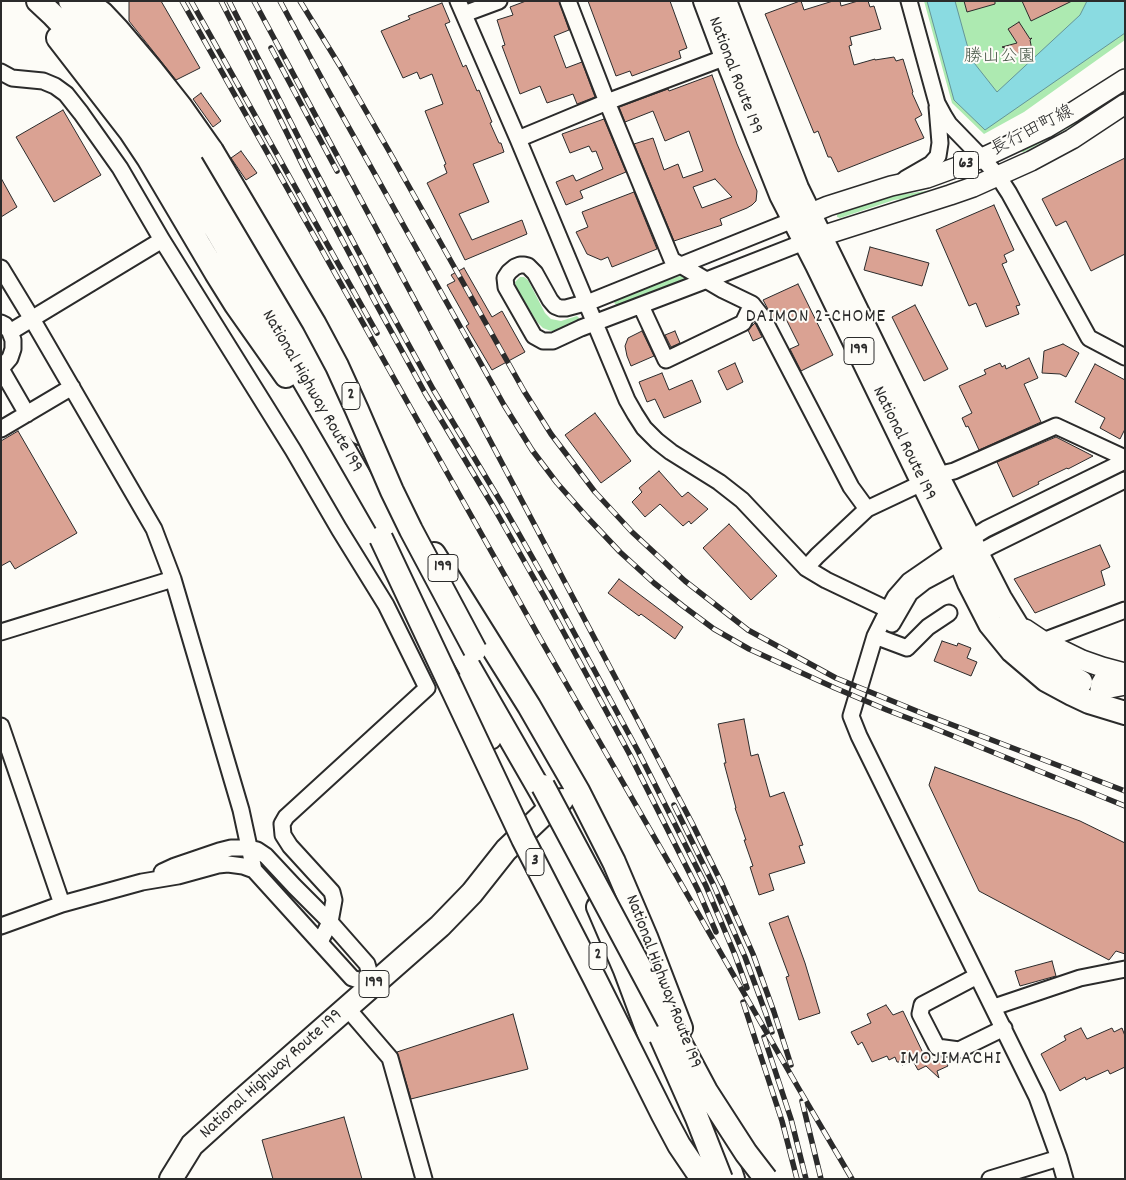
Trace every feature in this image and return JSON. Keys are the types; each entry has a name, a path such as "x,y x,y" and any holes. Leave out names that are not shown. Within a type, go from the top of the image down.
{"highway":[{"name":"2","path":"30,1 130,131 226,289 312,414 335,453 436,635 486,730 613,987 652,1071 695,1179"},
{"name":"National Highway Route 199","path":"38,1 118,86 142,116 182,175 218,233 342,446 550,808 625,970 659,1061 695,1179"},
{"name":"National Highway Route 199","path":"70,1 147,88 204,171 321,371 524,698 578,791 614,862 646,937 690,1053 734,1179"},
{"name":"2","path":"86,1 102,13 118,30 181,107 212,151 314,323 345,384 407,522 475,650 543,786 671,1058 721,1179"},
{"name":"National Route 199","path":"705,1 781,195 801,217 813,239 817,265 930,479 965,551 983,610 990,624 1012,652 1046,680 1089,702 1122,707"},
{"name":"National Route 199","path":"725,1 797,188 801,217"},
{"name":"3","path":"381,538 523,840 663,1115 679,1145 702,1179"},
{"name":"National Route 199","path":"965,551 1029,641 1052,665 1079,681 1100,690 1122,707"},
{"path":"1057,686 1083,691 1100,690"},
{"path":"543,786 706,1091 746,1153 766,1179"},
{"name":"National Highway Route 199","path":"171,1179 193,1145 440,926 472,894 506,850 550,808 578,791"}],"main road":[{"name":"長行田町線","path":"801,217 828,206 891,186 927,178 982,158 1046,128 1125,79"},
{"name":"長行田町線","path":"813,239 950,195 998,176 1072,139 1125,104"},
{"path":"1010,614 1028,631 1043,641 1082,660 1124,677"},
{"path":"1100,690 1104,679 1111,673 1124,677"}],"street":[{"path":"499,1 461,8 634,414 657,441 671,452 720,482 742,500 806,568 826,580 892,612"},
{"path":"568,1 672,260 723,290 752,304 763,318 851,487 867,509"},
{"path":"891,186 931,164 938,156 940,143 937,103 909,1"},
{"path":"518,139 607,102 726,57"},
{"path":"1,72 12,78 43,81 55,86 66,94 120,168 162,240 293,450 386,605 427,688 286,816 282,824 283,835 290,846 332,892 334,900 330,922 322,936 322,945"},
{"path":"937,103 949,124 998,176 1009,193 1089,338 1125,357"},
{"path":"801,217 587,302 563,308 555,306 535,273 528,266 520,265 512,269 505,278 505,282 508,293 531,332 538,340 553,341 581,328 813,239"},
{"path":"27,414 1,368 10,358 13,349 13,340 6,327 32,319 162,240"},
{"path":"1,268 154,529 173,579 241,810 254,870"},
{"path":"641,306 666,360 743,322 752,304"},
{"path":"1,429 72,387"},
{"path":"806,568 816,556 867,509 930,479 954,471 1056,426 1125,459"},
{"path":"1065,1179 1037,1097 851,716 859,686 892,612 916,588 965,551 986,530 1125,459"},
{"path":"965,551 1125,480"},
{"path":"1,632 173,579"},
{"path":"1043,641 1125,610"},
{"path":"880,638 907,648 928,626 949,613"},
{"path":"1,726 62,904"},
{"path":"142,882 175,866 218,851 231,848 257,850 266,856 368,964 373,986"},
{"path":"1,926 62,904 142,882 178,876 218,864 243,866 254,870 352,978 373,986"},
{"path":"994,1007 1080,978 1125,968"},
{"path":"977,976 922,1006 920,1014 937,1047 959,1050 1004,1028"},
{"path":"347,1008 390,1058 424,1179"},
{"path":"990,1179 1059,1158"}],"green space":[{"name":"勝山公園","path":"924,1 1125,1 1125,40 1024,112 984,134 952,103"},
{"path":"1125,88 1125,94 1109,105 1024,152 1020,151"},
{"path":"956,182 959,184 935,194 894,200 840,218 837,217 839,213 892,196 932,190"},
{"path":"683,275 687,278 686,281 618,306 614,302 617,299 654,284"},
{"path":"520,277 528,280 545,313 551,319 561,321 577,316 579,318 578,321 556,331 543,328 537,322 516,287 515,282"}],"water":[{"path":"927,1 955,1 971,59 997,92 1080,15 1087,1 1125,1 1125,33 985,130 954,100"}],"building":[{"path":"129,1 161,1 200,68 176,80 129,21"},
{"path":"526,1 559,1 569,30 554,36 566,68 582,62 595,97 577,104 573,94 547,103 540,86 520,94 502,46 505,45 497,20 513,15 510,7"},
{"path":"588,1 670,1 687,48 679,51 681,58 632,76 630,71 616,76"},
{"path":"801,1 804,10 833,1 840,1 841,6 858,1 868,1 870,7 874,6 881,29 850,37 852,45 849,46 854,65 875,59 894,57 896,61 903,59 912,93 922,115 915,119 924,138 838,172 831,157 828,157 818,131 814,133 765,14"},
{"path":"964,1 995,1 995,4 967,12"},
{"path":"1022,1 1072,1 1031,21"},
{"path":"442,3 450,22 445,24 463,67 466,65 477,91 479,90 492,122 490,123 504,152 473,164 489,202 459,214 472,240 522,220 527,234 465,260 427,183 447,173 444,165 446,164 425,111 443,104 432,74 420,79 417,72 403,78 381,31 410,19 408,16"},
{"path":"1019,22 1030,39 1032,38 1030,40 1031,48 1028,51 1020,51 1014,58 1010,59 1004,56 1005,48 1002,47 1017,43 1008,29"},
{"path":"712,75 737,144 757,191 756,201 752,205 720,219 722,225 674,241 634,144 653,138 664,170 678,164 683,178 703,171 689,131 665,141 653,111 625,122 619,107 668,89 669,91","holes":["715,179 732,197 702,208 693,187"]},
{"path":"201,93 221,121 213,127 193,99"},
{"path":"63,110 101,175 54,202 16,137"},
{"path":"604,119 626,172 580,191 583,198 566,205 556,182 573,175 576,181 603,169 596,151 592,152 589,146 570,153 562,134"},
{"path":"241,151 257,173 246,180 231,158"},
{"path":"1125,158 1125,254 1091,271 1066,221 1056,226 1042,199"},
{"path":"1,178 17,207 1,217"},
{"path":"634,192 657,249 612,267 608,257 601,260 587,254 576,232 588,227 582,212"},
{"path":"994,205 1014,250 1004,255 1007,262 1002,264 1020,305 1016,306 1019,314 986,327 976,303 969,306 936,230"},
{"path":"870,247 929,263 922,286 864,270"},
{"path":"464,268 492,317 502,311 525,352 492,370 466,326 469,324 447,285 455,281 451,275"},
{"path":"798,284 833,355 801,371 790,349 799,345 784,315 774,320 763,300"},
{"path":"915,305 948,369 924,381 892,317"},
{"path":"755,323 762,337 753,341 748,330"},
{"path":"642,331 654,356 631,366 625,346 628,338"},
{"path":"675,331 680,343 671,347 665,335"},
{"path":"1063,344 1079,353 1066,377 1060,374 1042,373 1044,351"},
{"path":"1029,358 1038,378 1024,384 1041,422 979,450 968,426 966,427 962,418 972,413 959,386 986,374 984,370 1000,363 1002,367 1005,365 1006,369"},
{"path":"735,363 743,382 727,390 718,371"},
{"path":"1095,364 1125,380 1125,429 1120,439 1100,428 1105,418 1075,402"},
{"path":"662,373 669,390 692,380 701,402 664,418 655,399 647,402 639,382"},
{"path":"595,413 631,461 601,483 565,435"},
{"path":"18,431 77,533 15,569 10,561 1,566 1,441"},
{"path":"1056,437 1093,456 1038,482 1039,484 1013,497 997,462"},
{"path":"659,471 682,497 688,492 708,509 691,524 689,521 683,526 660,504 645,517 632,502 642,492 639,488"},
{"path":"729,524 777,576 751,600 703,548"},
{"path":"1100,545 1110,567 1101,571 1105,585 1035,613 1014,579"},
{"path":"619,579 683,627 675,639 608,593"},
{"path":"942,641 957,646 958,643 971,648 967,658 977,662 971,676 934,661"},
{"path":"744,719 751,756 758,754 770,797 784,792 803,845 799,846 805,863 769,874 774,890 759,895 750,867 753,866 744,840 746,840 735,808 724,763 726,763 718,724"},
{"path":"935,767 1080,821 1125,843 1125,954 1116,951 1109,960 979,891 929,785"},
{"path":"788,916 820,1013 799,1020 786,977 789,976 769,923"},
{"path":"1052,961 1056,976 1020,986 1015,971"},
{"path":"886,1005 893,1015 903,1011 923,1053 928,1051 933,1061 942,1057 948,1066 937,1071 939,1078 926,1066 918,1070 913,1061 902,1065 901,1062 897,1062 895,1057 889,1060 887,1056 872,1062 862,1042 858,1045 851,1032 871,1023 867,1014"},
{"path":"513,1014 528,1069 411,1099 397,1052"},
{"path":"1081,1028 1087,1039 1112,1028 1114,1032 1122,1028 1125,1036 1125,1067 1110,1074 1108,1070 1086,1080 1085,1077 1060,1091 1041,1054 1066,1040 1064,1036"},
{"path":"344,1117 362,1179 273,1179 262,1140"}],"railway":[{"path":"182,1 541,640 852,1179"},
{"path":"191,1 377,333"},
{"path":"221,1 305,170 375,302 425,393 544,596 630,755 698,890 716,932"},
{"path":"229,1 383,298 433,389 552,592 638,751 706,886 747,988"},
{"path":"254,1 476,414 692,823 753,954 791,1065"},
{"path":"280,1 504,405 532,450 557,483 620,552 683,606 714,629 749,649 887,710 1125,806"},
{"path":"300,1 389,151 524,391 551,434 595,492 632,532 685,581 748,630 836,678 1125,791"},
{"path":"271,48 337,171"},
{"path":"674,805 714,886 745,957 772,1032"},
{"path":"743,1002 782,1121 797,1179"},
{"path":"764,1037 791,1119 806,1179"},
{"path":"802,1101 821,1179"}],"district":[{"name":"DAIMON 2-CHOME","path":"816,318"},
{"name":"IMOJIMACHI","path":"951,1060"}]}
